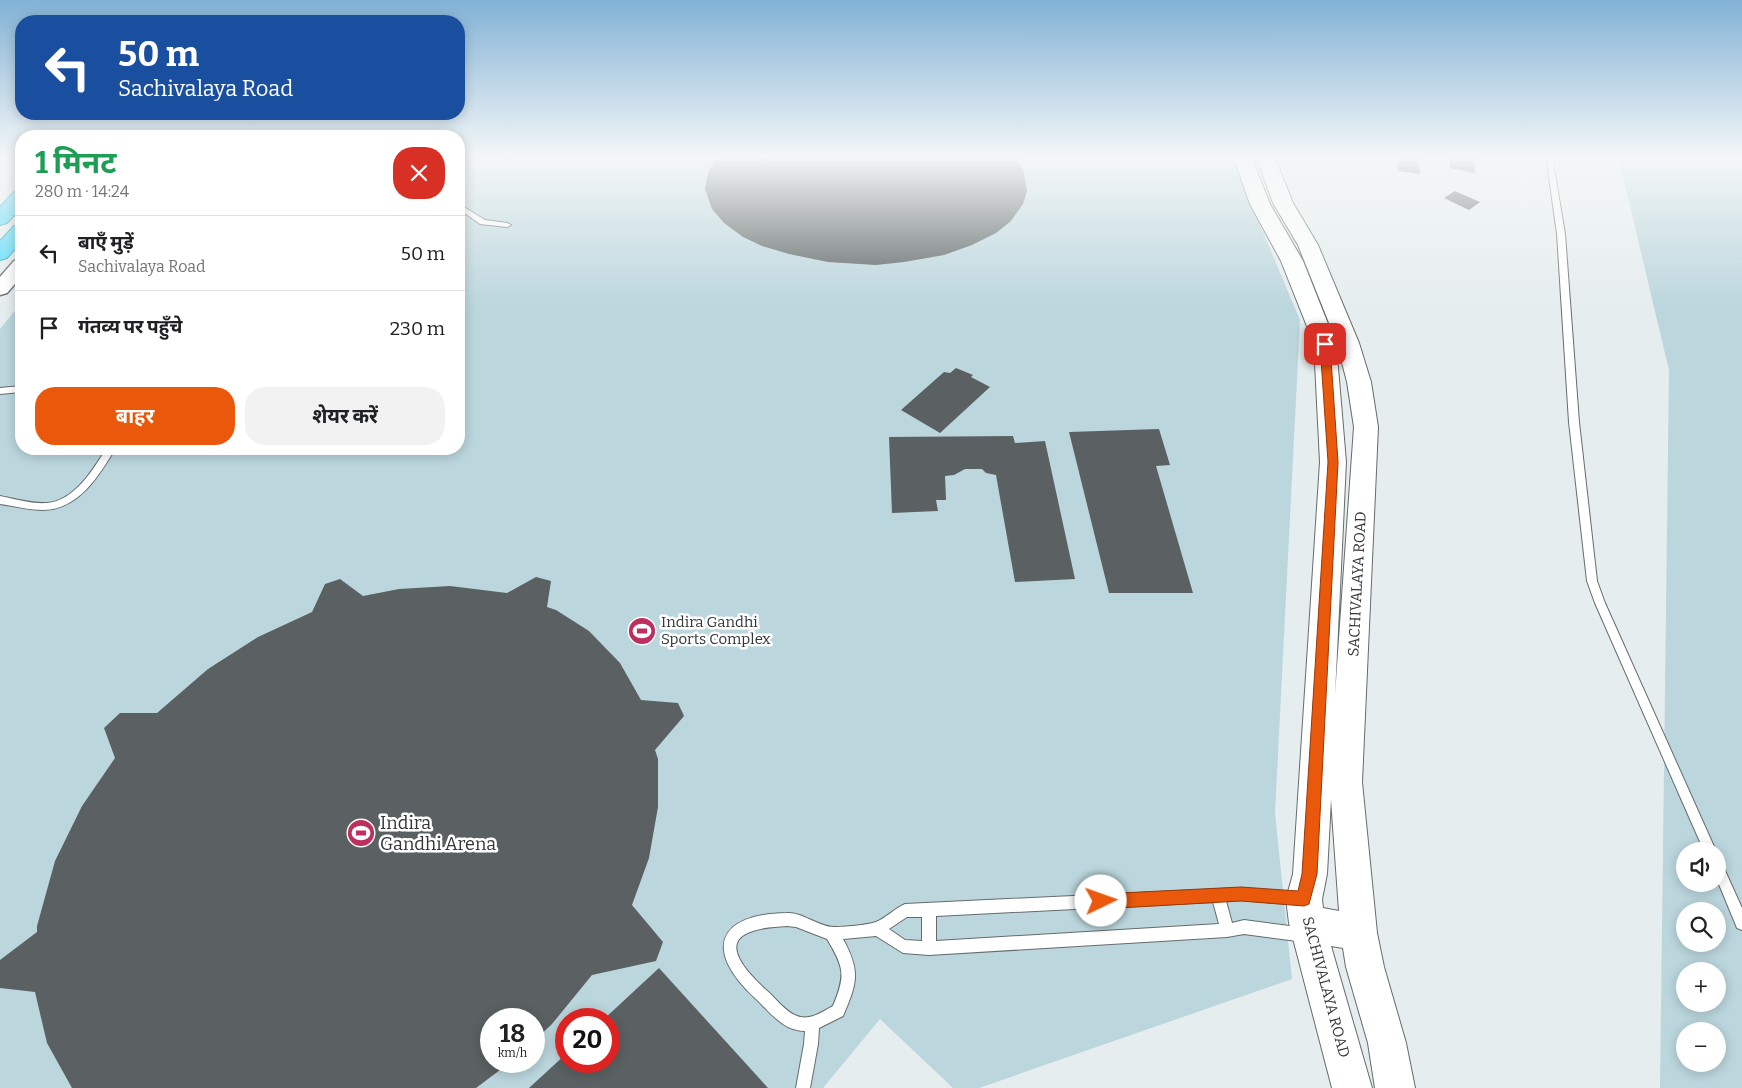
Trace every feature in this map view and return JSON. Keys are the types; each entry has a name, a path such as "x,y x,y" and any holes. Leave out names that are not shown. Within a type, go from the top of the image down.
{"highway":[{"path":"0,219 11,207"},
{"path":"0,254 15,237"}],"main road":[{"name":"SACHIVALAYA ROAD","path":"1272,207 1279,219 1308,245 1348,343 1360,382 1366,427 1346,782 1359,933 1365,967 1387,1043 1395,1088"},
{"name":"SACHIVALAYA ROAD","path":"1276,207 1292,261 1325,344 1333,453 1307,919 1352,1088"},
{"path":"1307,919 1359,933"}],"street":[{"path":"0,289 15,272"}],"lane":[{"path":"1557,207 1561,234 1574,422 1592,581 1706,842"},
{"path":"465,210 482,222 507,225"},
{"path":"0,391 15,390"},
{"path":"0,500 36,506 51,506 68,498 82,488 106,455"},
{"path":"1726,886 1742,923"},
{"path":"832,934 848,964 850,976 838,1011 812,1025 794,1023 758,992 732,962 729,955 734,934 746,926 787,919 796,920 832,934 877,929 905,911 1241,894 1307,919"},
{"path":"1218,895 1227,930"},
{"path":"929,910 929,948"},
{"path":"877,929 903,946 929,948 1227,930 1307,919"},
{"path":"802,1088 811,1044 812,1025"}],"shaded area":[{"name":"Indira Gandhi Sports Complex","path":"465,207 1252,207 1300,320 1275,813 1292,979 979,1088 953,1088 880,1019 823,1088 0,1088 0,329 15,310 15,455 465,455"},
{"path":"1630,207 1742,207 1742,1088 1660,1088 1669,370"}],"building":[{"path":"711,207 1021,207 1011,221 996,233 972,245 944,255 876,265 828,262 762,246 743,237 724,223"},
{"path":"1462,207 1473,207 1469,210"},
{"path":"956,368 973,375 971,377 990,387 940,433 901,410 944,372 950,373"},
{"path":"1159,429 1170,465 1156,466 1193,593 1109,593 1069,432"},
{"path":"1013,436 1015,443 1045,441 1075,579 1015,582 996,475 986,473 982,469 965,469 954,475 945,476 946,500 936,500 938,511 892,513 889,437"},
{"name":"Indira Gandhi Arena","path":"536,577 551,581 547,607 556,610 589,631 620,663 641,700 678,703 684,716 655,750 658,759 658,807 649,858 632,905 663,942 656,961 592,975 565,1008 555,1008 555,1020 545,1031 545,1008 480,1008 480,1073 496,1073 476,1088 72,1088 47,1043 35,992 0,988 0,960 37,932 55,861 82,806 115,758 104,728 120,713 157,713 208,669 258,637 312,612 325,584 340,579 363,596 399,589 450,586 507,593"},
{"path":"659,968 768,1088 529,1088 555,1064 555,1073 620,1073 620,1008 616,1008"}],"place":[{"name":"Indira Gandhi Sports Complex","path":"642,631"},
{"name":"Indira Gandhi Arena","path":"361,833"}],"route":[{"path":"1101,901 1241,894 1304,899 1310,874 1333,462 1325,344"}]}
